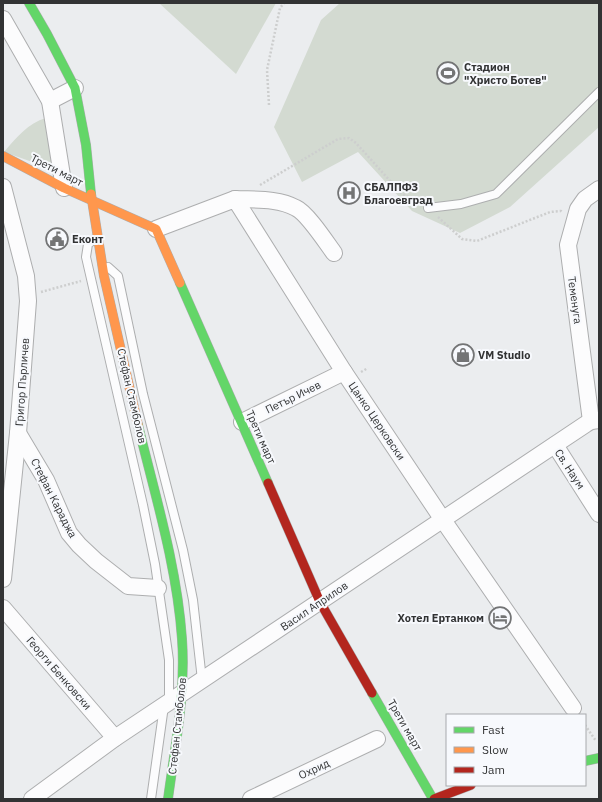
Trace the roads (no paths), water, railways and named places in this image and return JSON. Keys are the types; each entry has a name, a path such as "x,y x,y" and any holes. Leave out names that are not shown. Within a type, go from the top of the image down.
{"street":[{"name":"Стефан Стамболов","path":"29,3 75,88 86,145 92,201 101,261 131,398 173,570 182,639 172,700 170,798"},
{"path":"3,19 50,100 64,188"},
{"path":"50,100 75,88"},
{"name":"Трети март","path":"3,156 64,188 156,229 320,602 434,799"},
{"name":"Григор Пърличев","path":"3,187 26,276 28,296 18,433 3,579"},
{"name":"Теменуга","path":"595,420 568,245 578,209 585,199 599,189"},
{"path":"156,229 235,199 275,201 297,208 312,222 334,253"},
{"name":"Цанко Церковски","path":"235,199 344,372 443,520 573,708"},
{"name":"Петър Ичев","path":"242,422 344,372"},
{"name":"Васил Априлов","path":"32,799 115,738 555,445 595,420"},
{"name":"Стефан Караджа","path":"18,433 46,480 69,533 79,545 96,561 128,586 158,588"},
{"name":"Св. Наум","path":"555,445 599,514"},
{"name":"Георги Бенковски","path":"3,608 115,738"},
{"name":"Охрид","path":"251,799 377,739"},
{"path":"586,761 599,758"},
{"path":"434,799 464,786"}],"lane":[{"path":"428,208 462,204 496,194 599,92"},
{"path":"98,237 88,244 86,257 144,505 155,564 172,700 151,799"},
{"path":"101,261 118,276 143,394 184,550 202,680"}],"place":[{"name":"Стадион \"Христо Ботев\"","path":"448,73"},
{"name":"СБАЛПФЗ Благоевград","path":"349,193"},
{"name":"Еконт","path":"57,239"},
{"name":"VM Studio","path":"463,355"},
{"name":"Хотел Ертанком","path":"500,618"}]}
